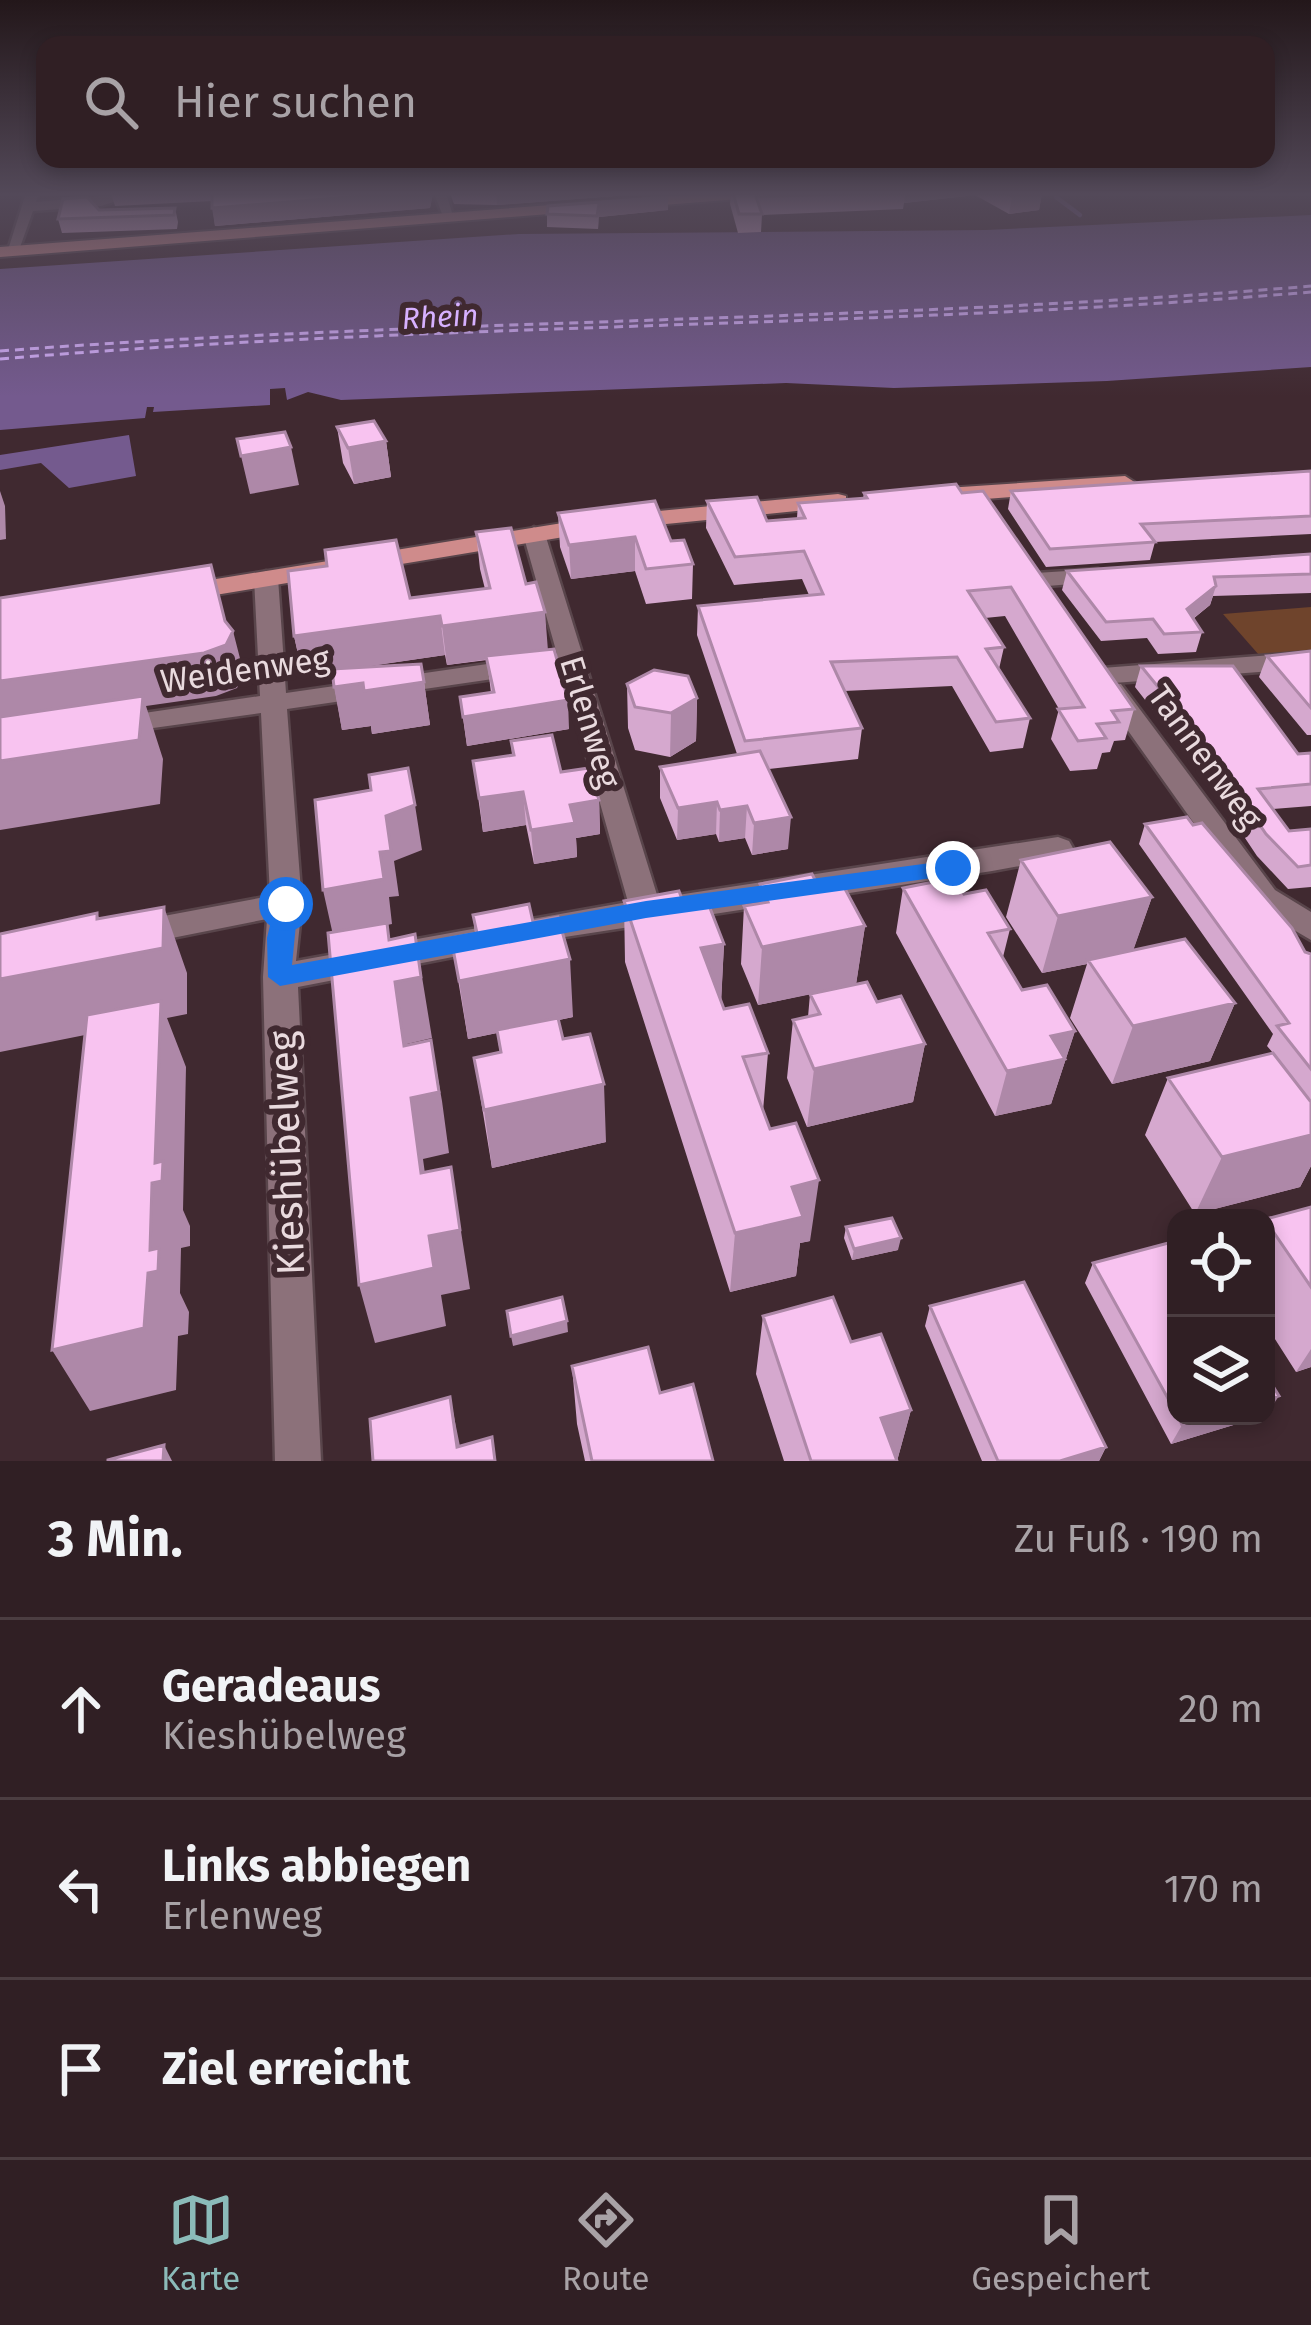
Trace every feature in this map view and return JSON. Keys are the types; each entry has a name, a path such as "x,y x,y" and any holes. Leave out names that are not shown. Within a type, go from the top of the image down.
{"main road":[{"path":"930,495 983,504 1161,481"},
{"path":"148,598 676,514 862,499"}],"street":[{"name":"Erlenweg","path":"534,534 646,909"},
{"path":"1037,581 1128,574"},
{"name":"Kieshübelweg","path":"266,578 270,702 286,904 279,938 298,1461"},
{"name":"Weidenweg","path":"90,729 571,660"},
{"name":"Tannenweg","path":"1310,938 1264,898 1095,667 1311,660"},
{"path":"280,977 646,909 897,878 1058,848"},
{"path":"110,938 286,904"}],"shaded area":[{"path":"1311,607 1311,652 1259,655 1223,614"}],"water":[{"name":"Rhein","path":"116,261 1311,261 1311,367 1107,381 894,388 786,383 341,400 308,392 287,400 285,388 270,389 270,405 153,412 154,407 147,407 145,418 0,430 0,269"},
{"path":"129,435 136,476 69,488 41,463 0,470 0,455"}],"building":[{"path":"374,421 386,441 348,448 337,427"},
{"path":"285,432 291,447 241,456 237,439"},
{"path":"1311,471 1311,516 1141,524 1155,542 1050,549 1011,491"},
{"path":"956,484 962,493 983,491 1134,709 1112,711 1119,722 1097,724 1106,738 1078,741 1058,709 1084,707 1011,587 968,591 1004,647 986,649 1030,718 996,722 957,657 831,662 862,728 745,741 698,606 823,594 804,551 735,557 707,501 757,497 767,521 805,518 798,503"},
{"path":"655,501 671,541 684,540 693,564 646,569 635,537 569,545 558,513"},
{"path":"511,528 526,584 536,582 545,612 442,626 440,616 294,636 288,571 327,566 325,550 396,540 410,598 490,588 476,532"},
{"path":"1311,554 1311,574 1214,577 1216,586 1187,609 1202,632 1164,634 1153,619 1106,622 1067,571"},
{"path":"211,565 225,621 233,631 226,645 204,653 0,681 0,598"},
{"path":"554,649 568,700 463,717 460,697 494,692 486,656"},
{"path":"1311,651 1311,708 1267,656"},
{"path":"421,664 424,682 364,691 363,683 334,687 332,669"},
{"path":"1141,666 1233,666 1298,754 1311,753 1311,784 1258,789 1289,831 1311,829 1311,865 1298,867 1266,834 1207,747"},
{"path":"654,670 688,676 697,698 671,713 635,707 627,684"},
{"path":"143,696 139,740 0,761 0,717"},
{"path":"552,735 561,772 589,768 599,800 570,805 575,823 531,830 523,792 479,798 473,761 514,755 511,741"},
{"path":"760,751 791,817 754,823 747,806 720,810 717,802 678,808 660,767"},
{"path":"408,768 415,805 386,816 391,851 380,852 384,879 323,890 315,800 371,790 369,775"},
{"path":"1187,817 1193,825 1202,823 1311,954 1311,1069 1277,1026 1289,1023 1145,824"},
{"path":"1110,842 1152,897 1058,916 1021,860"},
{"path":"812,874 821,891 844,887 865,926 762,947 744,906 768,902 760,884"},
{"path":"954,878 964,894 986,890 1010,929 988,933 1022,990 1047,985 1075,1031 1051,1036 1065,1059 1007,1071 903,888"},
{"path":"679,891 685,907 708,903 724,944 701,948 724,1009 749,1004 768,1053 743,1057 770,1129 796,1123 819,1180 792,1187 803,1217 735,1233 624,901"},
{"path":"529,904 533,922 558,917 570,959 459,981 451,938 477,933 473,915"},
{"path":"164,907 163,948 0,979 0,934 97,913 97,919"},
{"path":"387,923 389,940 415,934 421,977 395,982 404,1046 431,1040 439,1092 411,1098 421,1173 451,1167 460,1230 429,1236 434,1268 359,1285 328,933"},
{"path":"1185,939 1235,1003 1133,1026 1088,960"},
{"path":"867,982 877,1002 901,996 925,1044 814,1069 793,1020 820,1014 810,994"},
{"path":"161,1001 155,1163 163,1161 162,1181 152,1183 150,1250 159,1248 158,1271 148,1273 144,1328 52,1350 87,1015"},
{"path":"558,1018 563,1039 590,1034 604,1084 484,1110 474,1058 501,1052 497,1030"},
{"path":"1273,1053 1311,1102 1311,1135 1222,1157 1168,1078"},
{"path":"1311,1207 1311,1287 1275,1234 1275,1217"},
{"path":"892,1218 901,1238 854,1249 846,1227"},
{"path":"1167,1243 1167,1397 1093,1263"},
{"path":"1024,1282 1106,1447 1060,1461 998,1461 930,1306"},
{"path":"562,1297 567,1321 511,1336 507,1311"},
{"path":"833,1297 851,1342 881,1334 911,1410 881,1418 897,1461 811,1461 763,1316"},
{"path":"648,1347 660,1393 693,1384 713,1461 592,1461 572,1366"},
{"path":"450,1397 457,1447 492,1437 495,1461 373,1461 370,1419"},
{"path":"164,1445 163,1461 108,1461 108,1460"}],"ferry route":[{"path":"0,351 328,332 984,307 1311,286"},
{"path":"0,359 327,338 984,313 1311,292"}],"route":[{"path":"286,904 279,938 280,977 646,909 953,868"}]}
